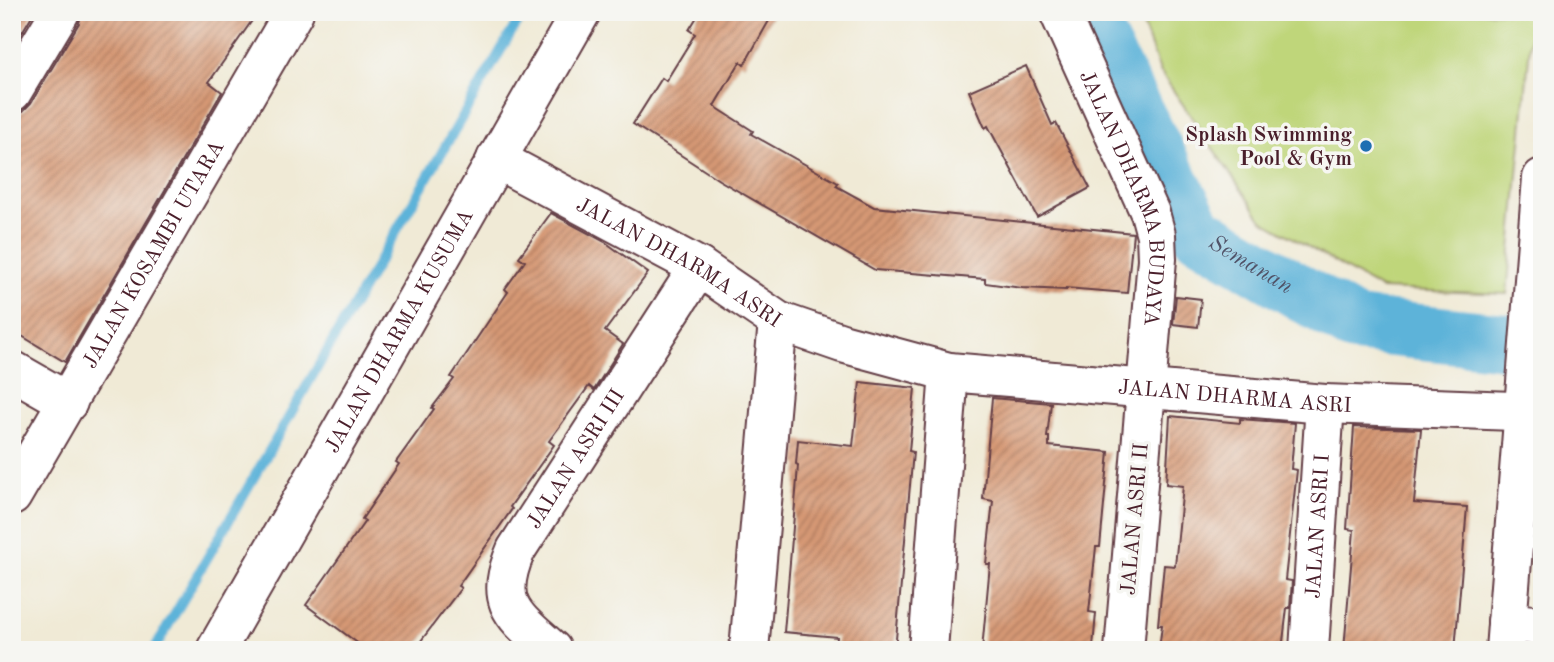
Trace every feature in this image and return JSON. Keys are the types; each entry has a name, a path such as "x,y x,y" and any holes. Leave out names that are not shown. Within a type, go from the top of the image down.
{"street":[{"path":"12,92 60,12"},
{"name":"JALAN KOSAMBI UTARA","path":"12,496 294,12"},
{"name":"JALAN DHARMA KUSUMA","path":"216,650 581,12"},
{"name":"JALAN DHARMA BUDAYA","path":"1059,12 1150,213 1156,236 1157,260 1144,388"},
{"name":"JALAN DHARMA ASRI","path":"496,159 699,267 778,321 842,343 949,372 1325,404 1529,410"},
{"path":"1518,633 1542,178"},
{"name":"JALAN ASRI III","path":"552,650 522,623 510,605 505,588 516,550 699,267"},
{"path":"749,650 778,321"},
{"path":"12,370 68,402"},
{"path":"928,650 949,372"},
{"name":"JALAN ASRI II","path":"1124,650 1144,388"},
{"name":"JALAN ASRI I","path":"1309,650 1325,404"}],"green space":[{"name":"Splash Swimming Pool & Gym","path":"1138,12 1533,12 1507,294 1381,289 1262,220 1160,71"}],"building":[{"path":"12,12 34,12 12,49"},
{"path":"82,12 258,12 209,82 222,92 65,362 12,330 12,114 23,111 31,103 79,23"},
{"path":"700,12 774,12 744,65 740,62 714,106 753,131 751,134 838,183 836,186 874,207 1133,233 1127,293 1022,288 985,283 985,279 875,270 719,180 633,124 662,78 666,81 695,34 689,30"},
{"path":"1026,66 1052,125 1056,123 1090,188 1037,217 988,126 985,128 969,91"},
{"path":"551,213 605,242 648,273 605,331 623,344 594,390 589,386 549,441 554,445 458,586 461,588 414,650 367,650 306,605 365,521 362,519 399,464 396,462 454,379 451,377 508,292 505,289 525,261 519,257"},
{"path":"1176,296 1201,299 1198,327 1173,324"},
{"path":"860,382 915,388 909,451 913,452 895,650 836,650 837,637 784,632 798,440 853,446"},
{"path":"992,398 1051,403 1047,437 1049,446 1109,452 1100,547 1096,547 1089,612 1096,613 1093,647 1086,646 1085,650 982,650 990,564 986,564 993,501 983,499"},
{"path":"1170,416 1240,423 1240,419 1295,423 1291,469 1297,470 1285,580 1292,581 1282,650 1159,650 1162,625 1158,625 1164,565 1175,566 1183,486 1166,484"},
{"path":"1354,427 1421,429 1414,503 1467,507 1455,650 1344,650 1354,530 1347,529"}],"waterway":[{"path":"154,650 523,12"},
{"name":"Semanan","path":"1084,12 1197,231 1355,325 1542,345"}],"place":[{"name":"Splash Swimming Pool & Gym","path":"1366,146"}]}
